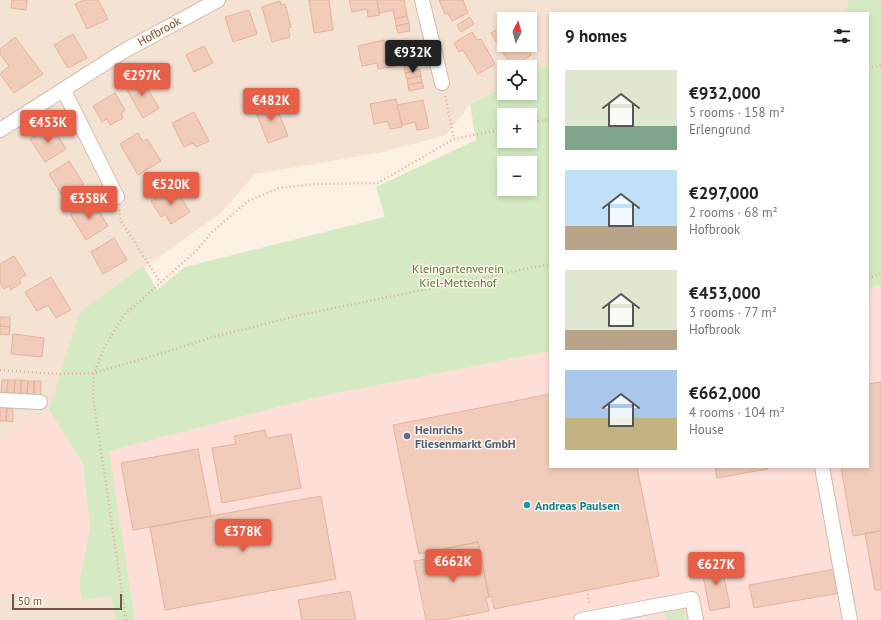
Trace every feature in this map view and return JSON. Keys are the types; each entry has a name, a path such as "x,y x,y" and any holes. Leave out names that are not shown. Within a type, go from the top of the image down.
{"street":[{"name":"Hofbrook","path":"0,130 64,91 124,51 218,0"},
{"path":"422,0 442,83"},
{"path":"64,91 117,197"},
{"path":"0,400 40,402"},
{"path":"822,468 850,620"},
{"path":"581,620 692,598 696,620"}],"path":[{"path":"869,68 881,65"},
{"path":"442,83 454,139"},
{"path":"537,122 549,119"},
{"path":"126,620 93,396 94,373 104,348 123,316 195,252 212,232 248,201 279,188 314,184 378,183 454,139 497,130"},
{"path":"117,197 121,221 160,282"},
{"path":"0,370 59,374 94,373 174,350 209,338 305,314 549,264"},
{"path":"869,278 881,274"},
{"path":"467,615 468,620"}],"shaded area":[{"path":"0,0 849,0 845,12 549,12 549,64 537,70 537,60 497,60 497,90 470,104 446,135 379,153 255,174 221,213 81,312 49,410 0,440"},
{"path":"881,285 881,620 135,620 108,451 317,397 549,351 549,468 869,468 869,288"},
{"path":"49,410 83,464 90,527 79,582 82,600 0,595 0,440"},
{"path":"0,595 82,600 111,596 115,620 0,620"}],"green space":[{"path":"849,0 881,0 881,285 869,288 869,12 845,12"},
{"name":"Kleingartenverein Kiel-Mettenhof","path":"549,64 549,351 317,397 109,451 135,620 115,620 111,596 82,600 79,583 90,527 83,464 49,410 80,312 143,266 157,290 185,267 385,217 376,187 476,140 470,104 497,90 497,100 537,100 537,70"},
{"path":"684,609 686,620 667,620 665,613"}],"building":[{"path":"12,0 27,0 26,10 11,8"},
{"path":"84,0 98,0 108,19 87,29 75,4"},
{"path":"309,0 329,0 333,30 314,33"},
{"path":"349,0 377,0 380,15 368,17 367,9 352,12"},
{"path":"377,0 404,0 407,16 395,19 393,10 379,13"},
{"path":"439,0 463,0 468,13 452,21 448,13 445,14"},
{"path":"280,1 281,5 285,4 291,27 288,28 290,37 272,42 262,7"},
{"path":"249,10 257,34 233,42 225,17"},
{"path":"407,16 409,23 396,26 395,19"},
{"path":"470,17 474,24 461,32 457,25"},
{"path":"409,23 410,31 398,33 396,26"},
{"path":"497,29 497,43 491,33"},
{"path":"472,32 477,40 481,39 495,64 478,74 463,50 459,52 454,43"},
{"path":"73,34 87,58 68,68 54,45"},
{"path":"15,37 43,74 14,93 0,74 9,66 0,54 0,49"},
{"path":"384,40 390,67 378,69 377,63 362,66 358,46"},
{"path":"412,42 418,70 405,73 404,64 390,67 386,47"},
{"path":"204,46 213,63 194,72 186,55"},
{"path":"503,52 529,52 531,55 523,60 508,60"},
{"path":"420,69 421,76 407,79 405,73"},
{"path":"140,76 159,108 143,118 124,85"},
{"path":"421,76 422,82 408,85 407,79"},
{"path":"422,82 424,88 409,91 408,85"},
{"path":"115,93 125,110 121,113 123,118 110,125 107,119 102,122 93,106"},
{"path":"396,99 402,127 390,129 388,121 374,124 370,104"},
{"path":"423,100 429,128 417,130 415,122 402,125 397,105"},
{"path":"274,101 288,136 268,143 255,109"},
{"path":"194,112 209,141 196,147 193,143 184,147 172,123"},
{"path":"52,126 66,149 45,162 30,139"},
{"path":"138,133 143,142 147,139 161,161 138,175 120,144"},
{"path":"69,161 84,184 63,197 49,174"},
{"path":"174,187 190,212 171,224 165,214 161,217 151,201"},
{"path":"92,200 108,226 86,240 70,214"},
{"path":"114,238 127,260 103,274 91,252"},
{"path":"14,256 26,275 19,279 21,283 11,290 9,286 4,289 0,283 0,264"},
{"path":"51,277 71,310 56,318 48,305 37,311 25,292"},
{"path":"0,317 10,317 10,327 0,326"},
{"path":"0,326 10,327 9,335 0,334"},
{"path":"13,334 44,338 42,357 11,354"},
{"path":"2,380 8,380 7,393 1,393"},
{"path":"8,380 15,380 14,393 7,393"},
{"path":"15,380 21,380 21,394 14,393"},
{"path":"21,380 28,381 27,394 21,394"},
{"path":"28,381 34,381 34,394 27,394"},
{"path":"34,381 41,381 41,395 34,394"},
{"path":"881,382 881,531 853,536 841,468 869,468 869,384"},
{"name":"Andreas Paulsen","path":"549,394 549,468 637,468 659,576 494,609 492,597 489,597 478,542 419,554 393,425"},
{"path":"0,408 7,408 6,421 0,421"},
{"path":"7,408 13,409 13,422 6,421"},
{"path":"265,430 267,438 291,434 301,488 222,503 212,448 236,444 234,436"},
{"path":"198,449 211,516 133,530 121,463"},
{"path":"715,468 768,468 768,469 717,478"},
{"path":"321,496 336,579 165,610 150,527"},
{"path":"881,531 881,590 875,590 865,533"},
{"path":"478,542 489,597 486,598 489,611 442,620 426,620 414,561 427,559 426,553"},
{"path":"721,562 730,607 710,611 701,566"},
{"path":"836,569 840,593 754,608 749,585"},
{"path":"350,591 356,620 302,620 298,600"}],"place":[{"name":"Heinrichs Fliesenmarkt GmbH","path":"407,436"},
{"name":"Andreas Paulsen","path":"527,505"}]}
